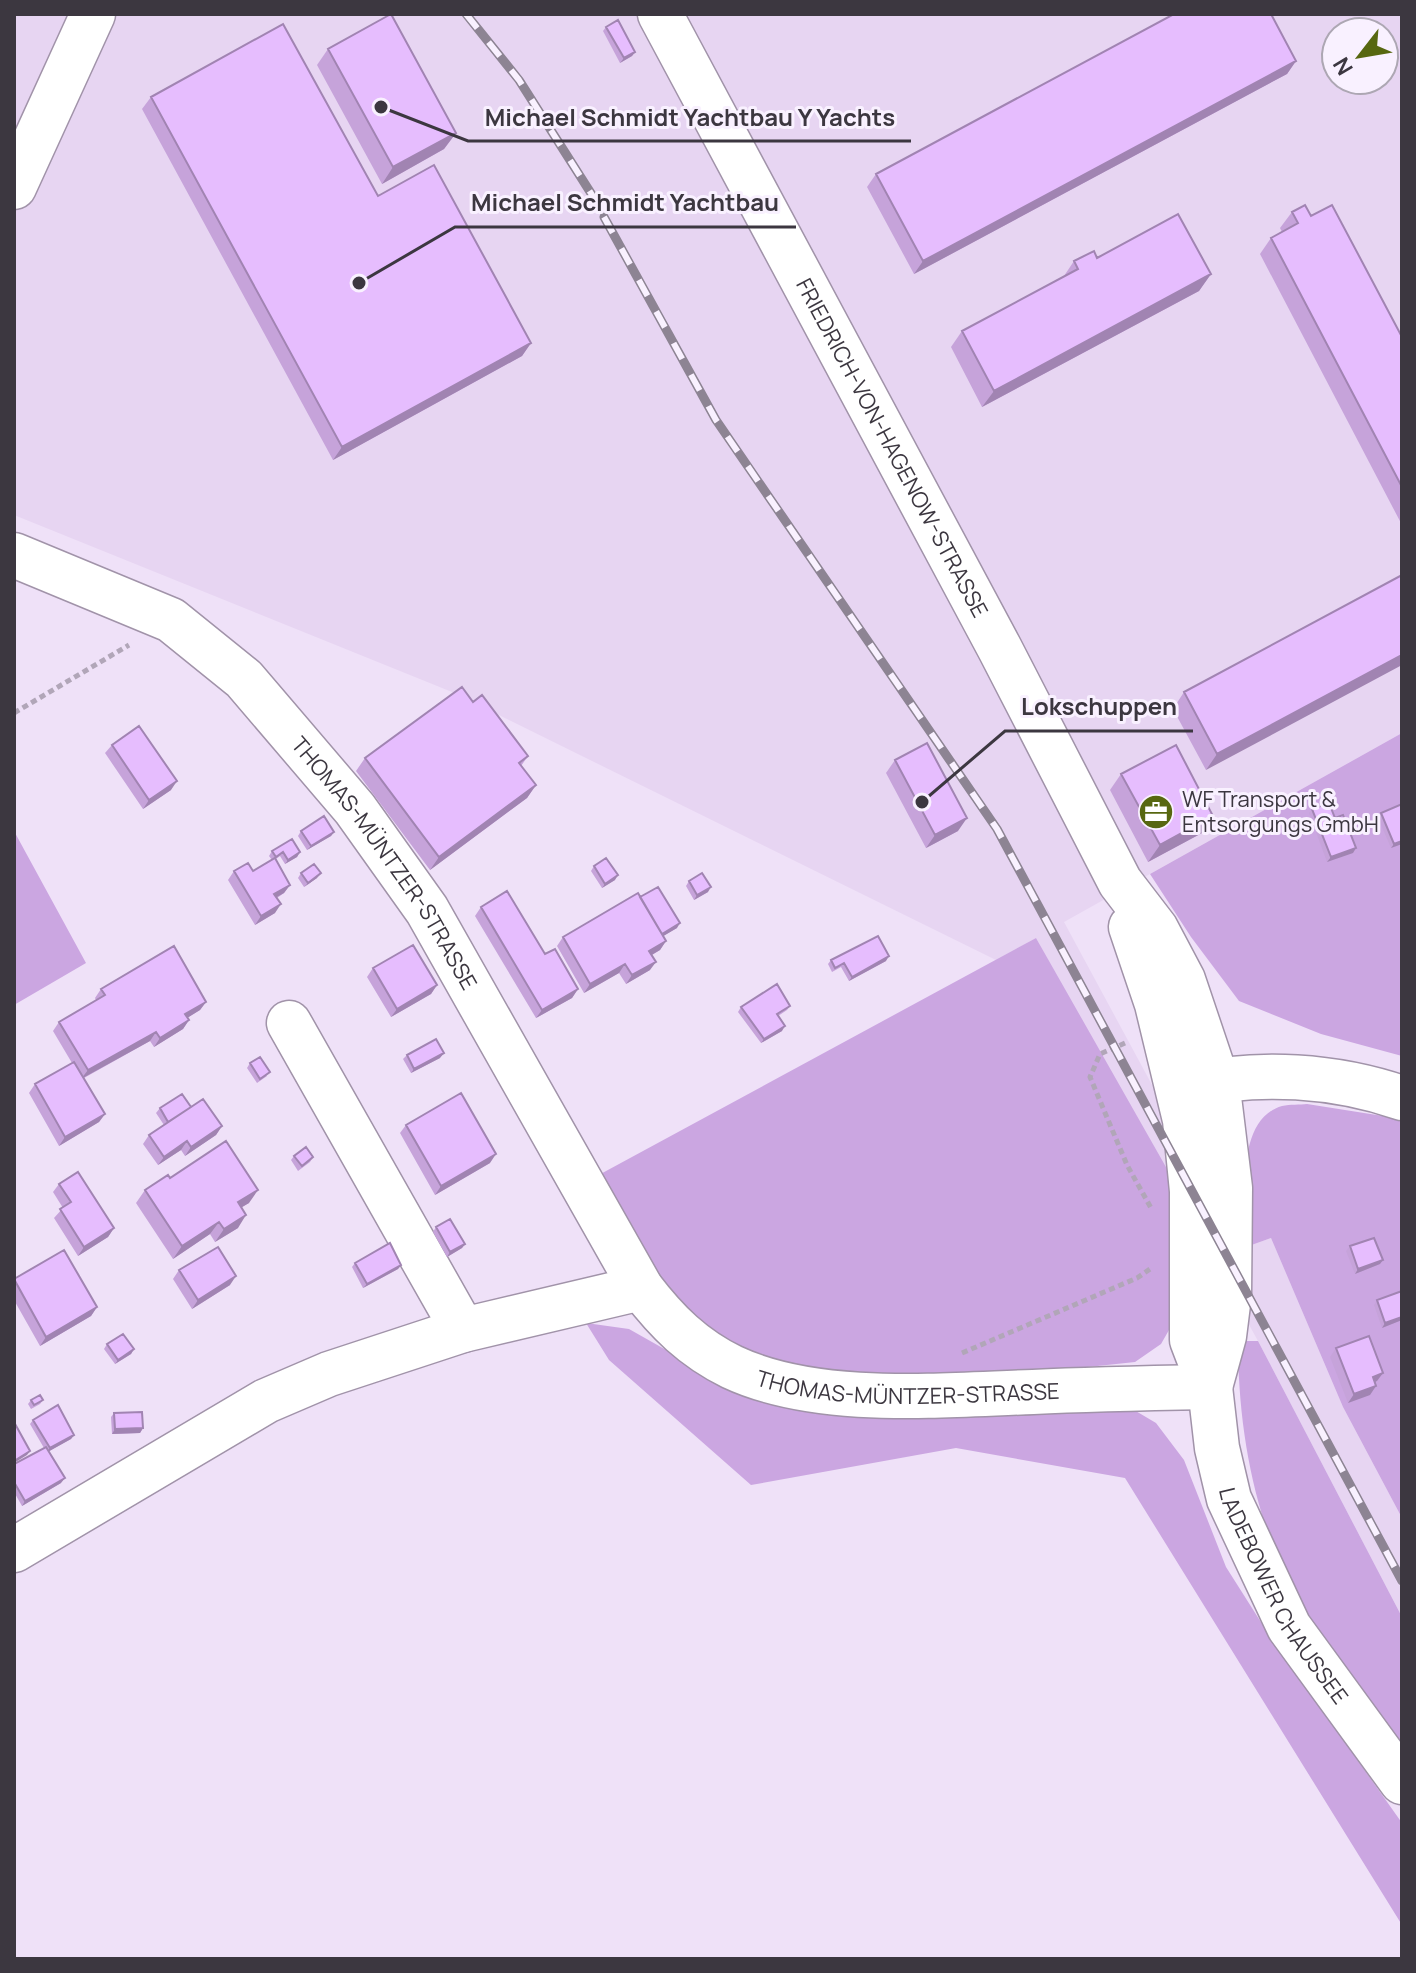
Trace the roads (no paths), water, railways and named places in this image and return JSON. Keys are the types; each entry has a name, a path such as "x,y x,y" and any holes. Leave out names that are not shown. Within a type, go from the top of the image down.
{"street":[{"path":"14,187 93,14"},
{"name":"FRIEDRICH-VON-HAGENOW-STRASSE","path":"660,14 1000,649 1120,882 1156,929 1183,980 1198,1084"},
{"name":"THOMAS-MÜNTZER-STRASSE","path":"14,555 171,620 244,679 355,809 427,910 641,1288 664,1319 694,1345 734,1368 787,1384 856,1393 940,1395 1210,1387"},
{"name":"FRIEDRICH-VON-HAGENOW-STRASSE","path":"1120,882 1164,1030 1198,1084"},
{"path":"289,1023 463,1330"},
{"path":"1198,1084 1322,1078 1402,1098"},
{"name":"LADEBOWER CHAUSSEE","path":"1198,1084 1230,1188 1231,1262 1224,1336 1210,1387 1217,1448 1229,1499 1289,1627 1402,1782"},
{"path":"14,1550 266,1401 329,1374 463,1330 641,1288"}],"railway":[{"path":"466,14 519,80 594,198"},
{"path":"604,217 716,420 997,829 1402,1581"}],"place":[{"name":"Michael Schmidt Yachtbau Y Yachts","path":"381,107"},
{"name":"Michael Schmidt Yachtbau","path":"359,283"},
{"name":"Lokschuppen","path":"922,802"},
{"name":"WF Transport & Entsorgungs GmbH","path":"1156,812"}]}
